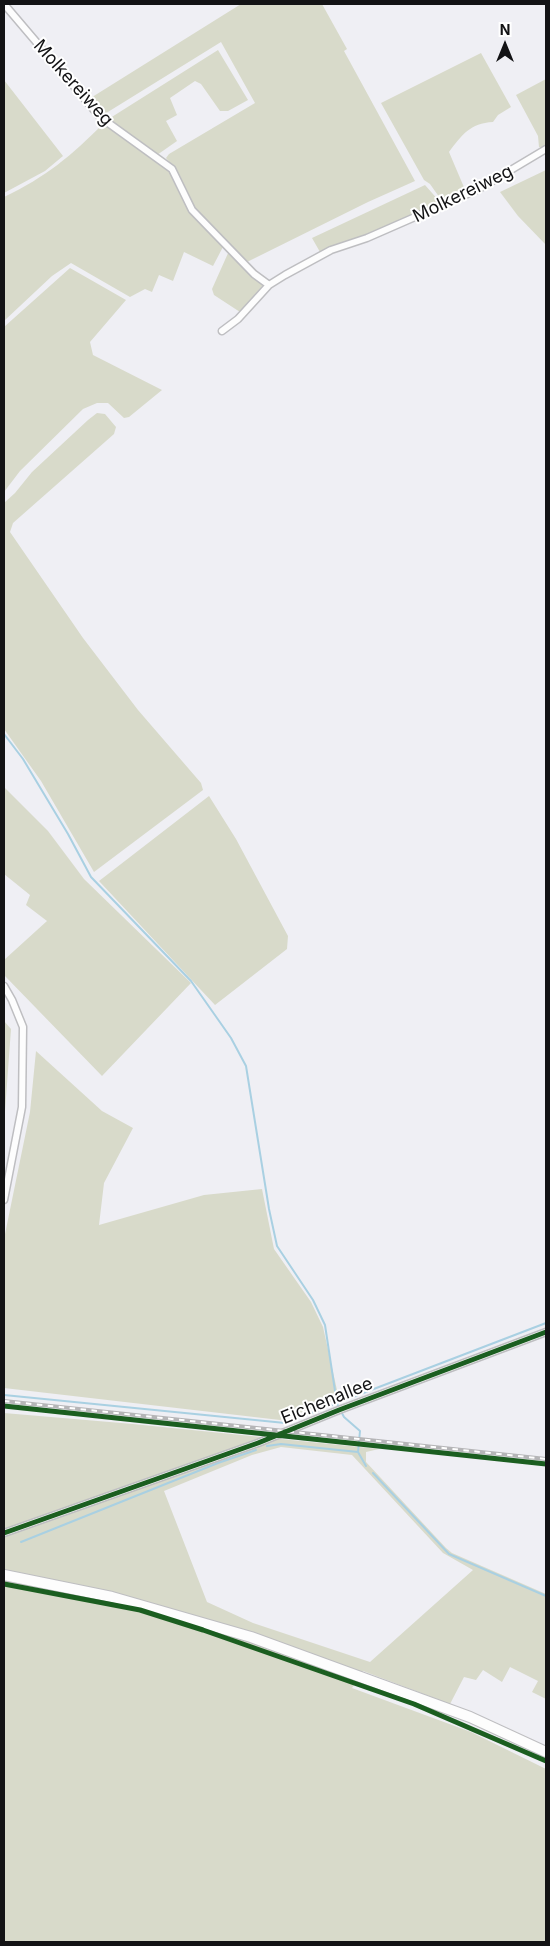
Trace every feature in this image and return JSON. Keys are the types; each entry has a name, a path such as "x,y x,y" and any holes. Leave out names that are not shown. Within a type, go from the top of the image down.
{"main road":[{"path":"4,1575 112,1597 251,1637 470,1717 546,1752"}],"street":[{"name":"Molkereiweg","path":"4,4 100,117 172,169 192,210 254,274 269,285"},
{"name":"Molkereiweg","path":"222,330 238,319 269,285 331,250 367,238 479,188 517,168 546,149"},
{"path":"4,986 12,1000 22,1027 22,1107 4,1200"},
{"name":"Eichenallee","path":"4,1533 258,1443 339,1410 546,1332"}],"green space":[{"path":"241,4 322,4 347,49 344,51 415,181 247,262 192,208 180,176 166,158 169,154 255,103 221,42 103,115 89,99"},
{"path":"218,50 248,100 228,111 220,111 201,84 195,81 170,98 177,115 166,121 177,141 157,155 107,120"},
{"path":"481,53 511,107 498,115 493,122 472,127 458,140 449,152 466,192 442,201 430,184 424,180 381,103"},
{"path":"546,79 546,146 542,148 539,147 538,136 516,95"},
{"path":"4,80 63,156 45,171 4,193"},
{"path":"104,123 171,172 188,210 224,245 213,266 184,252 173,281 159,275 152,292 145,289 130,297 71,263 52,276 4,321 4,197 33,182 57,165"},
{"path":"546,170 546,245 518,216 500,192"},
{"path":"425,185 440,202 374,232 320,252 312,238"},
{"path":"229,251 264,284 240,312 214,295 212,289"},
{"path":"70,268 126,300 90,342 93,355 162,390 129,417 124,418 108,403 97,403 83,409 20,471 4,492 4,327"},
{"path":"97,413 105,414 116,427 114,434 13,523 10,532 83,638 138,710 201,783 203,790 94,872 41,781 4,729 4,503 32,472"},
{"path":"4,787 48,831 84,879 191,983 102,1076 4,975 4,960 47,921 26,905 30,895 4,874"},
{"path":"209,796 236,839 288,936 287,949 215,1005 99,881"},
{"path":"4,1021 11,1029 4,1125"},
{"path":"36,1051 102,1111 133,1128 104,1183 99,1225 204,1195 262,1189 274,1249 311,1302 323,1327 339,1399 280,1420 4,1388 4,1239 30,1112"},
{"path":"4,1413 379,1449 366,1452 366,1462 446,1548 452,1553 546,1594 546,1699 532,1692 538,1681 510,1667 502,1682 483,1670 476,1680 464,1677 450,1704 363,1671 352,1688 471,1732 546,1769 546,1942 4,1942","holes":["281,1447 352,1455 443,1553 473,1570 370,1662 253,1623 207,1602 164,1491 252,1455"]}],"waterway":[{"path":"4,734 23,759 68,834 91,877 191,981 231,1038 246,1066 269,1209 277,1246 313,1300 325,1325 337,1404 344,1417 360,1431 358,1452 366,1466"},
{"path":"4,1395 285,1423 546,1323"},
{"path":"267,1446 281,1444 358,1452"},
{"path":"21,1542 218,1463 256,1450"},
{"path":"373,1473 449,1554 546,1596"}],"railway":[{"path":"4,1401 546,1459"}],"cycle path":[{"path":"4,1533 258,1443 339,1410 546,1332"},
{"path":"4,1406 546,1464"},
{"path":"4,1584 140,1610 203,1630 414,1704 546,1761"}]}
